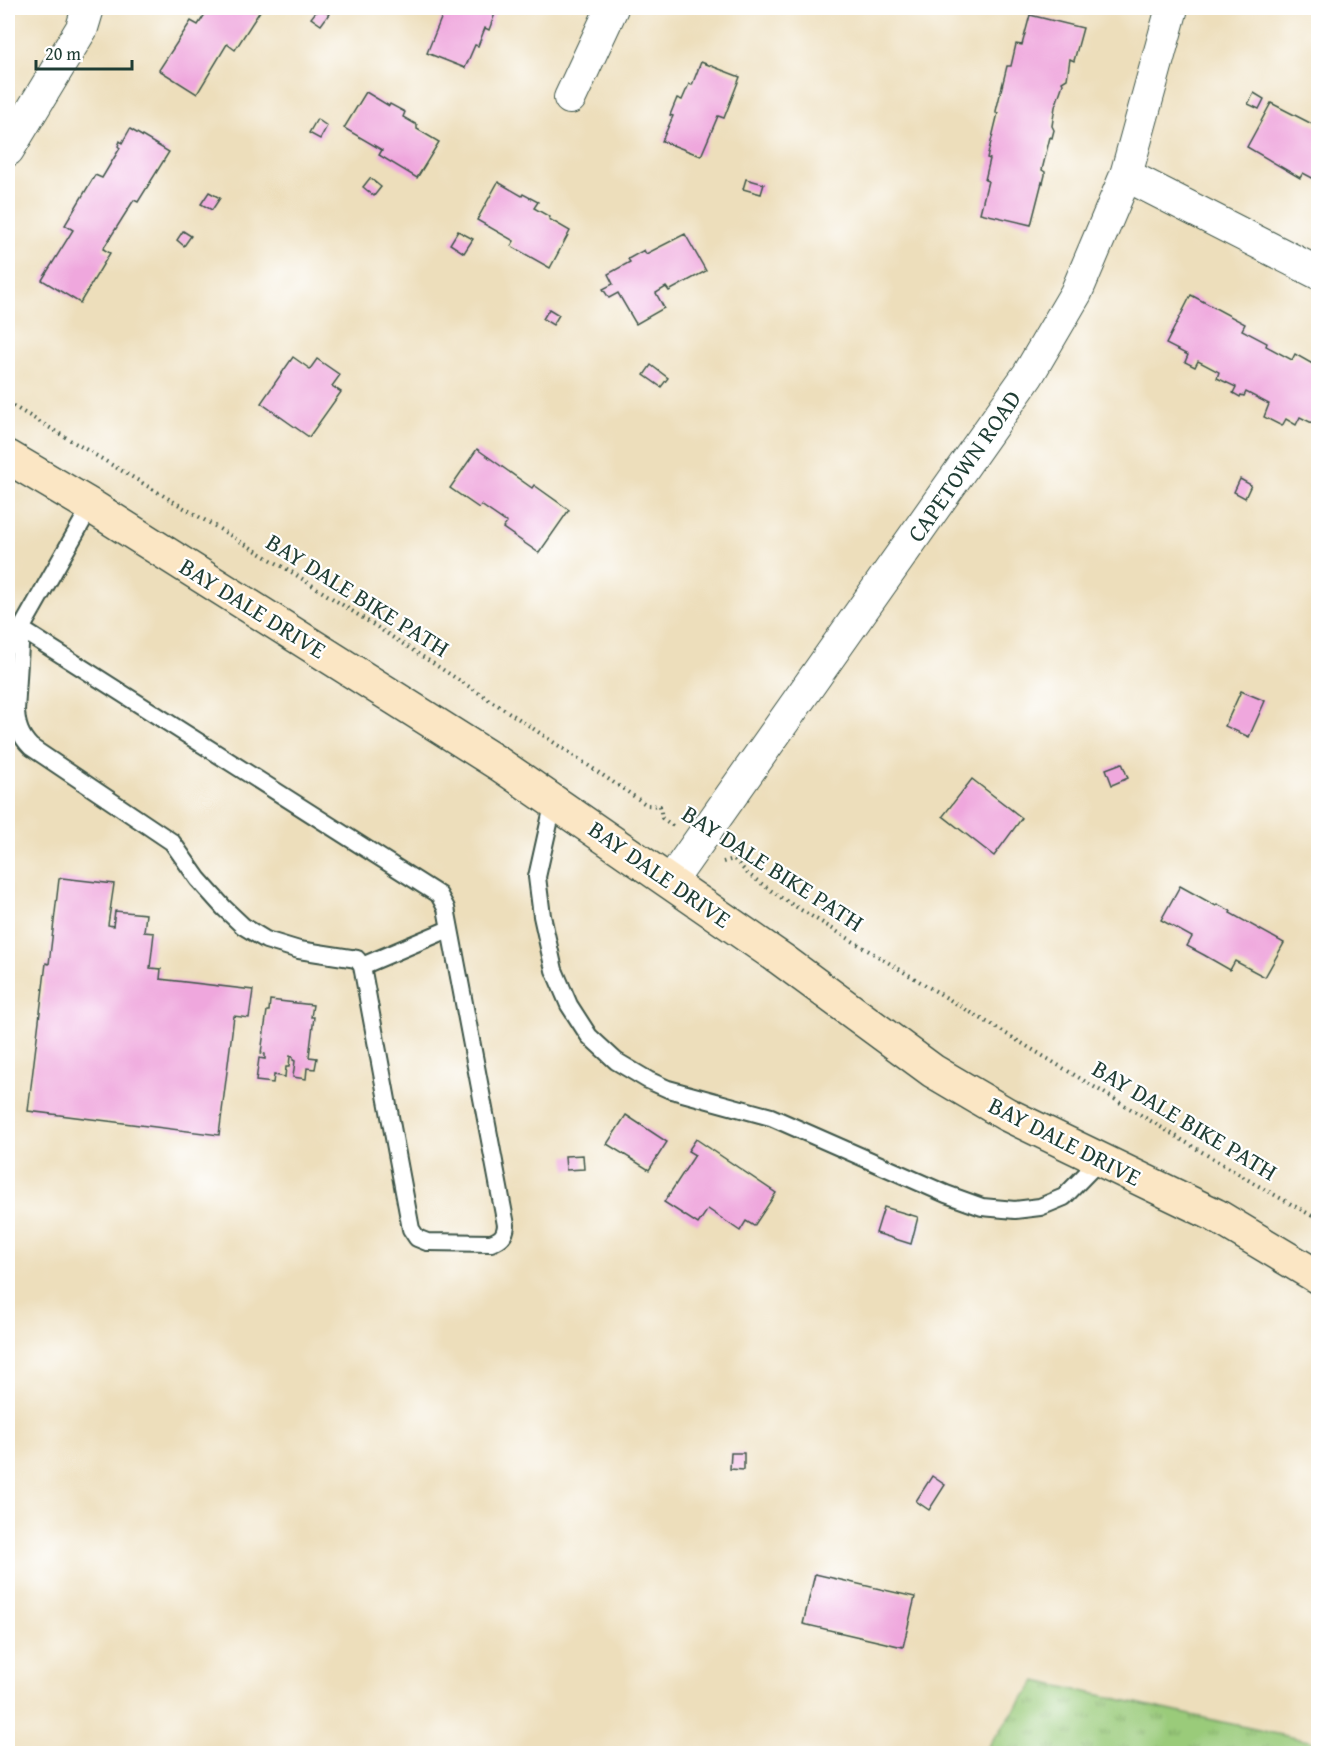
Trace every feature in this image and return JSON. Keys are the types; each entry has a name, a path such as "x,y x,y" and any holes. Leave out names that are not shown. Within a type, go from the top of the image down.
{"street":[{"path":"8,150 82,28 88,8"},
{"path":"570,98 612,8"},
{"name":"CAPETOWN ROAD","path":"671,881 1028,375 1076,293 1126,175 1172,8"},
{"path":"1126,175 1318,273"},
{"name":"BAY DALE DRIVE","path":"8,457 91,506 499,764 671,881 933,1071 1006,1113 1215,1215 1318,1277"}],"lane":[{"path":"21,629 439,895 446,908 506,1225 505,1232 500,1239 491,1243 427,1242 417,1238 411,1229 362,966 357,959 318,954 266,940 243,926 198,879 172,842 31,747 22,737 17,724 16,711 21,629 91,506"},
{"path":"554,801 537,877 542,916 554,970 569,1005 589,1036 616,1061 648,1080 669,1089 771,1117 946,1194 982,1207 1015,1210 1040,1207 1064,1197 1100,1160"},
{"path":"362,966 449,929"}],"path":[{"name":"BAY DALE BIKE PATH","path":"8,403 290,571 513,715 647,805 660,806 662,818 724,862 734,860 748,874 783,899 1318,1220"}],"shaded area":[{"path":"888,1210 924,1220 916,1248 880,1237"}],"green space":[{"path":"1036,1681 1318,1743 1318,1753 983,1753"}],"building":[{"path":"209,8 262,8 235,50 227,44 197,94 159,70 191,21 198,25"},
{"path":"319,8 329,14 321,25 311,18"},
{"path":"451,8 497,8 489,30 485,28 465,68 427,53 444,11 449,12"},
{"path":"1030,15 1083,28 1074,61 1070,59 1067,79 1062,82 1055,107 1052,126 1054,130 1052,138 1050,137 1042,170 1045,175 1031,225 980,213 988,181 985,180 990,159 987,158 1007,66 1011,66 1016,44 1022,45"},
{"path":"701,62 740,77 724,118 718,116 701,156 662,141 673,116 670,115 677,98 682,100 689,84 692,85"},
{"path":"366,92 389,106 390,104 405,112 403,117 417,125 417,129 439,142 417,178 379,155 382,150 344,128"},
{"path":"1254,93 1264,99 1259,109 1248,104"},
{"path":"1271,103 1318,127 1318,181 1303,173 1300,178 1247,147"},
{"path":"317,119 327,126 320,139 309,133"},
{"path":"130,129 169,152 138,202 134,200 103,249 110,253 80,303 42,280 73,230 65,225 95,175 102,178 120,148 118,146 120,141 122,143"},
{"path":"370,178 381,187 374,196 363,187"},
{"path":"746,179 764,184 761,194 743,189"},
{"path":"498,182 538,202 534,208 570,231 550,268 511,246 514,241 477,220"},
{"path":"209,192 220,198 212,210 201,204"},
{"path":"183,231 191,236 184,246 177,240"},
{"path":"458,231 473,239 464,253 450,244"},
{"path":"685,234 706,271 669,291 666,287 656,293 664,308 636,324 618,293 609,298 603,289 613,284 608,274 630,262 628,259 644,250 646,254"},
{"path":"1191,295 1245,324 1242,330 1267,343 1266,346 1292,360 1295,354 1318,367 1318,426 1300,417 1296,425 1286,419 1282,426 1264,417 1269,404 1246,392 1240,397 1233,393 1236,387 1217,378 1219,372 1198,361 1195,367 1185,362 1188,355 1166,344"},
{"path":"549,309 559,315 553,325 543,319"},
{"path":"293,357 310,369 317,359 340,375 332,386 341,392 309,437 261,403"},
{"path":"651,365 668,378 661,387 644,375"},
{"path":"477,449 532,488 534,485 569,510 539,553 503,528 507,523 481,505 479,508 450,488"},
{"path":"1240,479 1251,485 1245,498 1234,492"},
{"path":"1241,691 1265,701 1249,737 1225,726"},
{"path":"1122,763 1128,778 1112,785 1106,769"},
{"path":"972,779 1022,818 994,856 943,816"},
{"path":"59,879 114,884 108,925 113,926 115,911 146,914 144,932 154,933 150,968 161,969 160,979 253,990 249,1018 234,1016 219,1135 28,1111 46,963 49,964"},
{"path":"1180,886 1216,906 1217,904 1231,911 1230,913 1284,943 1265,977 1235,961 1230,970 1187,946 1192,937 1161,920"},
{"path":"270,1000 313,1005 311,1017 314,1017 309,1057 317,1058 315,1069 307,1068 306,1079 293,1077 295,1061 290,1056 285,1077 274,1075 273,1083 256,1081 259,1058 265,1059 265,1054 261,1053"},
{"path":"626,1115 667,1142 649,1170 607,1144"},
{"path":"696,1139 776,1193 754,1226 746,1221 740,1231 708,1209 698,1224 664,1202 695,1155 688,1151"},
{"path":"583,1155 584,1169 566,1170 565,1156"},
{"path":"884,1207 918,1217 911,1244 876,1233"},
{"path":"731,1453 744,1453 744,1470 730,1469"},
{"path":"932,1476 945,1485 929,1510 916,1501"},
{"path":"815,1574 915,1597 903,1647 803,1624"}]}
